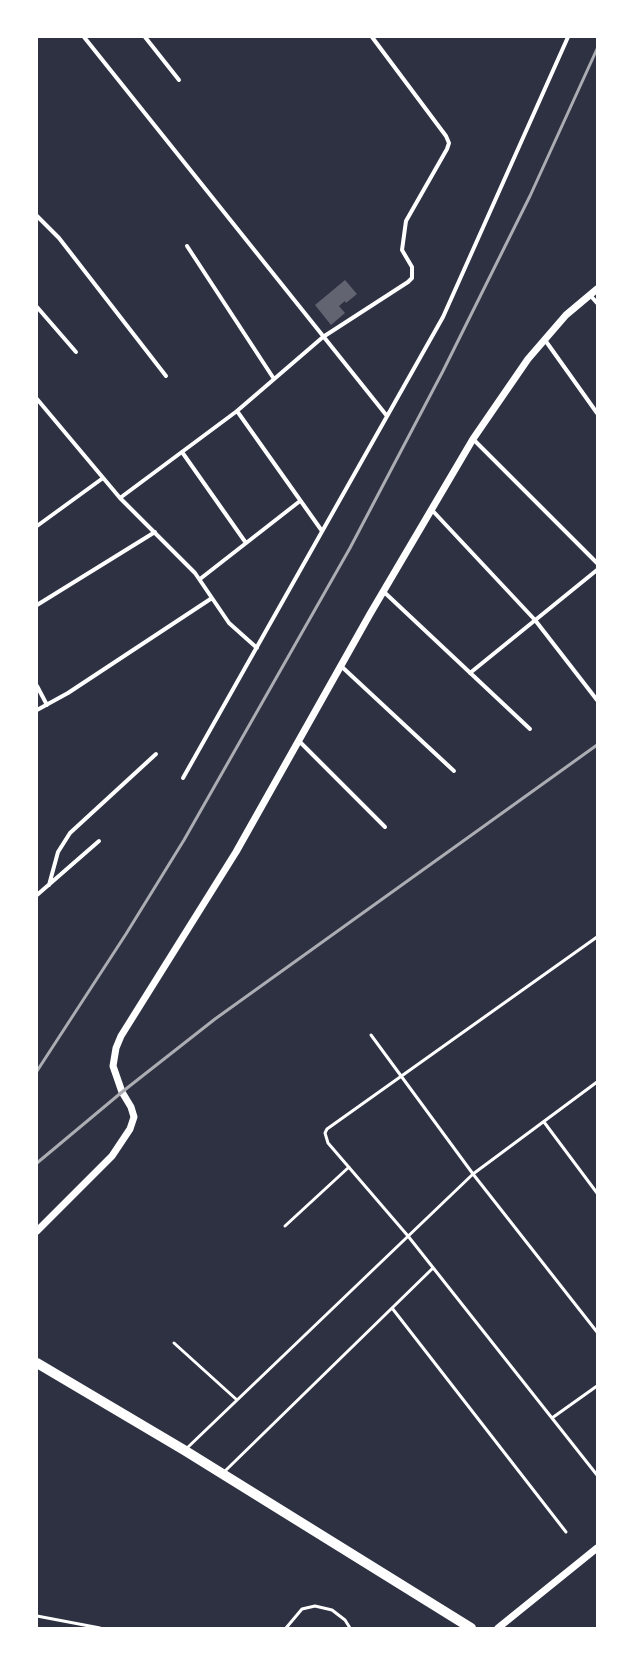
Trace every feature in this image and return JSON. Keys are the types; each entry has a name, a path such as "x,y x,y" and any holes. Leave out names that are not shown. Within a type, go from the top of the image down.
{"main road":[{"path":"37,1364 222,1473 471,1628"}],"street":[{"path":"84,37 387,416"},
{"path":"145,37 179,80"},
{"path":"120,498 237,411 323,337 412,278 412,267 402,250 406,221 449,143 446,136 372,37"},
{"path":"183,778 443,317 568,37"},
{"path":"37,216 59,238 166,376"},
{"path":"187,246 274,379"},
{"path":"37,1231 112,1156 130,1129 134,1117 131,1107 122,1092 113,1066 116,1048 121,1036 236,852 383,591 472,439 528,359 566,315 597,289"},
{"path":"590,295 597,303"},
{"path":"37,307 76,352"},
{"path":"545,340 597,413"},
{"path":"37,399 120,498 200,579 229,623 257,648"},
{"path":"237,411 322,531"},
{"path":"472,439 597,563"},
{"path":"182,452 246,543"},
{"path":"37,526 103,478"},
{"path":"200,579 300,501"},
{"path":"431,509 535,620 597,700"},
{"path":"37,605 155,532"},
{"path":"470,673 597,570"},
{"path":"383,591 530,729"},
{"path":"37,710 74,690 212,598"},
{"path":"341,666 454,771"},
{"path":"37,686 47,705"},
{"path":"299,741 385,827"},
{"path":"49,885 58,852 70,834 156,754"},
{"path":"37,895 99,840"},
{"path":"498,1628 597,1548"}],"lane":[{"path":"597,937 328,1129 325,1134 326,1139 408,1236 597,1474"},
{"path":"370,1035 473,1174 597,1332"},
{"path":"184,1450 473,1174 597,1082"},
{"path":"544,1122 597,1193"},
{"path":"285,1226 349,1167"},
{"path":"222,1473 433,1268"},
{"path":"392,1308 566,1532"},
{"path":"174,1343 238,1400"},
{"path":"552,1418 597,1386"},
{"path":"286,1628 302,1610 315,1606 332,1610 345,1620 350,1628"},
{"path":"37,1616 100,1628"}],"building":[{"path":"345,280 357,294 346,303 345,301 339,306 345,313 331,325 315,305"}],"railway":[{"path":"37,1071 126,934 184,840 350,548 443,371 530,196 597,49"},
{"path":"37,1163 122,1092 215,1019 597,745"}]}
